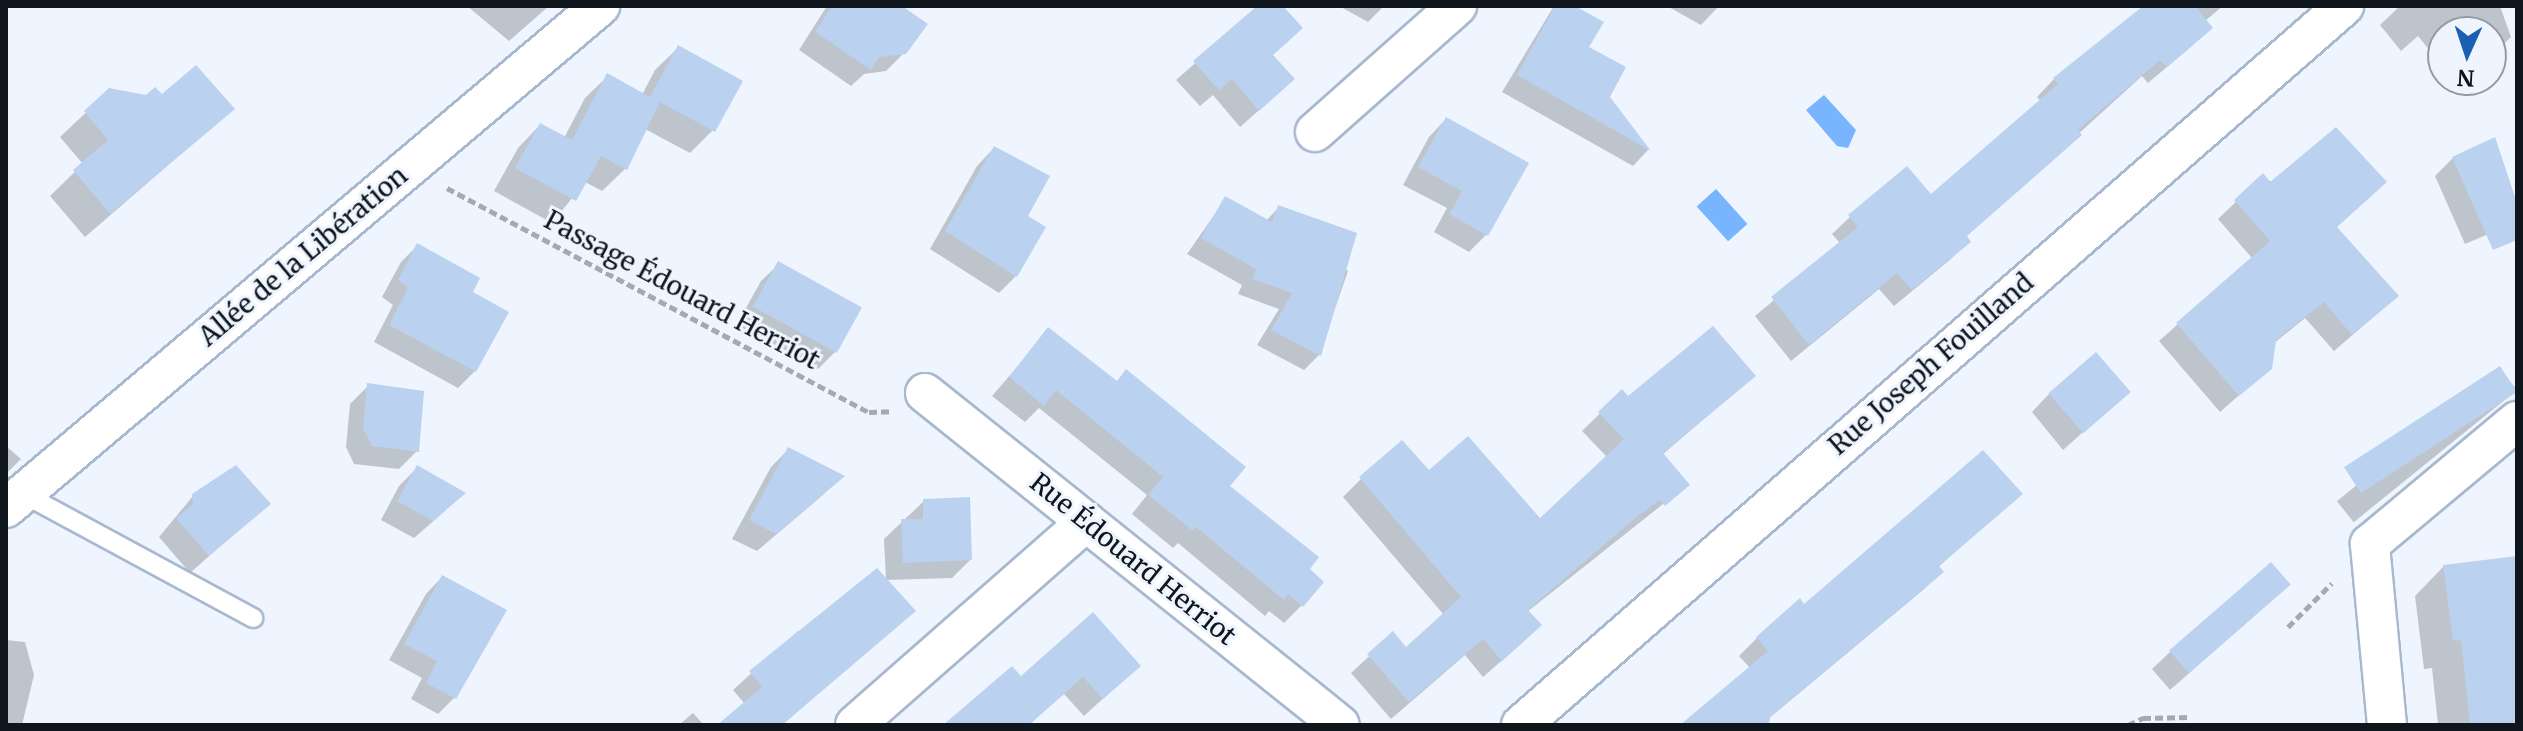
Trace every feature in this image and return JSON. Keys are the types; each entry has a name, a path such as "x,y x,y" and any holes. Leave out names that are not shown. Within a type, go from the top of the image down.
{"street":[{"name":"Allée de la Libération","path":"14,500 600,6"},
{"path":"1315,132 1457,6"},
{"name":"Rue Joseph Fouilland","path":"1521,725 2344,6"},
{"name":"Rue Édouard Herriot","path":"935,400 1340,725"},
{"path":"2387,725 2370,544 2517,421"},
{"path":"855,725 1086,522"}],"lane":[{"path":"14,500 253,618"}],"path":[{"name":"Passage Édouard Herriot","path":"408,167 869,412 935,400"},
{"path":"2288,627 2370,544"},
{"path":"2128,725 2143,718 2191,717"}],"shaded area":[{"path":"1824,95 1856,130 1848,148 1837,146 1806,110"},
{"path":"1716,189 1747,224 1728,241 1697,206"}],"building":[{"path":"832,6 902,6 928,24 906,54 879,57 871,70 815,32"},
{"path":"1257,6 1283,6 1303,28 1273,55 1295,79 1259,111 1232,79 1219,90 1193,61"},
{"path":"1555,6 1575,6 1604,22 1589,47 1626,67 1610,97 1651,151 1517,75"},
{"path":"2143,6 2195,6 2213,28 2167,67 2160,60 2078,130 2082,135 1967,236 1971,242 1912,290 1897,273 1809,345 1771,297 1858,227 1848,215 1907,166 1931,194 2058,84 2053,78"},
{"path":"678,45 743,81 715,132 660,102 627,170 601,156 576,201 515,168 540,123 572,140 607,73 650,97"},
{"path":"196,65 235,109 110,214 73,170 108,140 84,111 109,88 146,95 155,87 162,94"},
{"path":"1446,117 1529,163 1488,236 1449,214 1462,191 1418,167"},
{"path":"2336,127 2387,182 2337,227 2399,296 2352,335 2324,302 2276,340 2272,369 2239,396 2176,323 2270,241 2234,200 2263,173 2270,182"},
{"path":"2495,137 2517,203 2517,240 2493,250 2452,157"},
{"path":"994,146 1050,176 1028,216 1046,227 1017,277 945,231"},
{"path":"1225,196 1272,222 1278,205 1357,233 1321,356 1271,330 1292,293 1252,279 1256,269 1201,238"},
{"path":"417,243 480,278 473,292 509,312 476,372 389,325 408,288 398,280"},
{"path":"778,261 862,308 837,353 753,306"},
{"path":"1713,326 1756,376 1663,453 1690,485 1665,506 1660,500 1639,515 1528,610 1542,625 1502,661 1483,639 1409,702 1367,654 1393,631 1406,647 1461,597 1359,477 1402,440 1429,470 1468,436 1540,518 1624,439 1598,412 1622,389 1628,396"},
{"path":"1048,327 1117,381 1126,369 1246,467 1230,486 1319,557 1310,569 1324,582 1303,607 1288,594 1284,600 1196,527 1193,531 1148,495 1163,477 1056,390 1044,406 1009,377"},
{"path":"2096,352 2131,392 2083,433 2048,393"},
{"path":"2500,366 2517,392 2361,493 2344,467"},
{"path":"367,383 424,391 419,452 372,446 363,429"},
{"path":"788,447 845,476 776,534 749,520"},
{"path":"1983,450 2023,494 1939,566 1944,572 1770,717 1769,725 1680,725 1768,651 1756,637 1800,598 1804,604"},
{"path":"236,465 271,504 209,556 176,518 193,504 192,494"},
{"path":"417,465 466,493 433,521 397,501"},
{"path":"970,497 972,560 903,563 901,519 923,519 923,499"},
{"path":"2517,556 2517,725 2470,725 2461,640 2453,641 2443,565"},
{"path":"2271,562 2291,585 2189,673 2169,651"},
{"path":"877,568 916,611 782,725 717,725 762,687 749,671"},
{"path":"442,575 507,610 456,699 426,683 437,661 404,644"},
{"path":"1093,612 1141,666 1103,699 1083,677 1029,725 943,725 1012,666 1021,676"}]}
